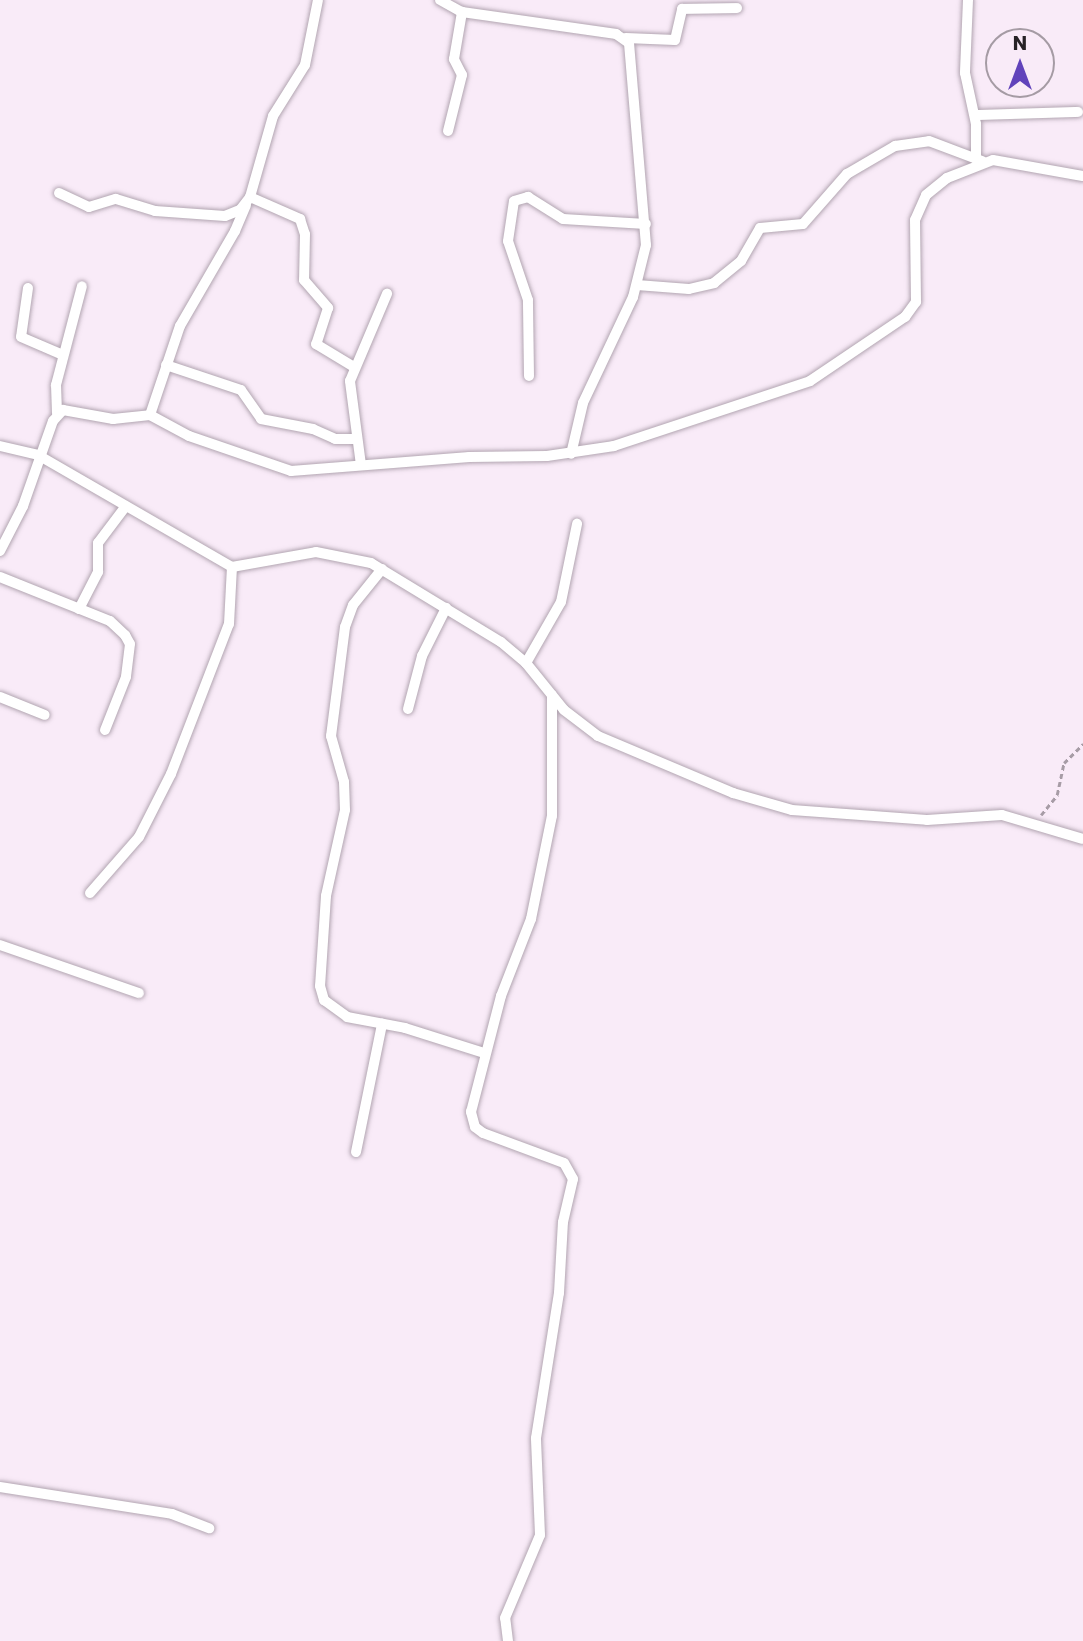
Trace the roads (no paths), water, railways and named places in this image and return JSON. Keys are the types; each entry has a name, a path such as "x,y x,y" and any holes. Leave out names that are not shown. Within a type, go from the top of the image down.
{"street":[{"path":"150,415 188,307 236,231 248,201 272,116 305,65 318,0"},
{"path":"440,0 463,12 626,38 675,40 682,9 737,8"},
{"path":"968,0 965,73 975,115 979,160"},
{"path":"448,131 462,75 454,59 463,12"},
{"path":"571,454 583,403 637,285 646,224 626,38"},
{"path":"975,115 1078,112"},
{"path":"637,285 689,289 714,283 741,261 760,228 803,224 847,174 895,146 929,141 979,160 1030,163 1083,176"},
{"path":"55,417 70,409 113,419 150,415 189,436 280,469 571,454 640,439 810,381 905,317 916,302 912,238 919,209 934,187 979,160"},
{"path":"60,193 89,207 125,200 155,211 211,216 233,215 248,201"},
{"path":"529,376 528,300 508,241 514,201 528,197 563,219 646,224"},
{"path":"248,201 300,219 305,234 304,281 312,293 327,303 316,344 354,367"},
{"path":"0,551 23,506 40,450 55,417 56,385 82,286"},
{"path":"28,288 21,337 63,355"},
{"path":"361,465 350,396 354,367 387,294"},
{"path":"166,365 241,390 261,419 313,429 335,439 357,439"},
{"path":"0,446 40,450 126,506 232,567 316,552 349,556 382,569 446,608 526,663 552,695 598,736 768,804 905,818 1002,815 1034,821 1083,839"},
{"path":"79,609 97,572 98,543 126,506"},
{"path":"526,663 561,602 577,524"},
{"path":"90,893 139,837 171,774 229,625 232,567"},
{"path":"382,569 354,605 345,627 331,736 344,782 345,810 326,896 319,971 324,1000 337,1013 484,1053"},
{"path":"0,577 119,627 130,644 127,677 106,730"},
{"path":"408,709 422,656 446,608"},
{"path":"508,1641 505,1618 540,1535 536,1438 559,1293 563,1222 573,1179 564,1163 475,1127 471,1112 484,1053 531,919 552,816 552,695"},
{"path":"0,697 45,715"},
{"path":"0,945 139,993"},
{"path":"356,1153 382,1024"},
{"path":"0,1487 172,1514 209,1528"}]}
